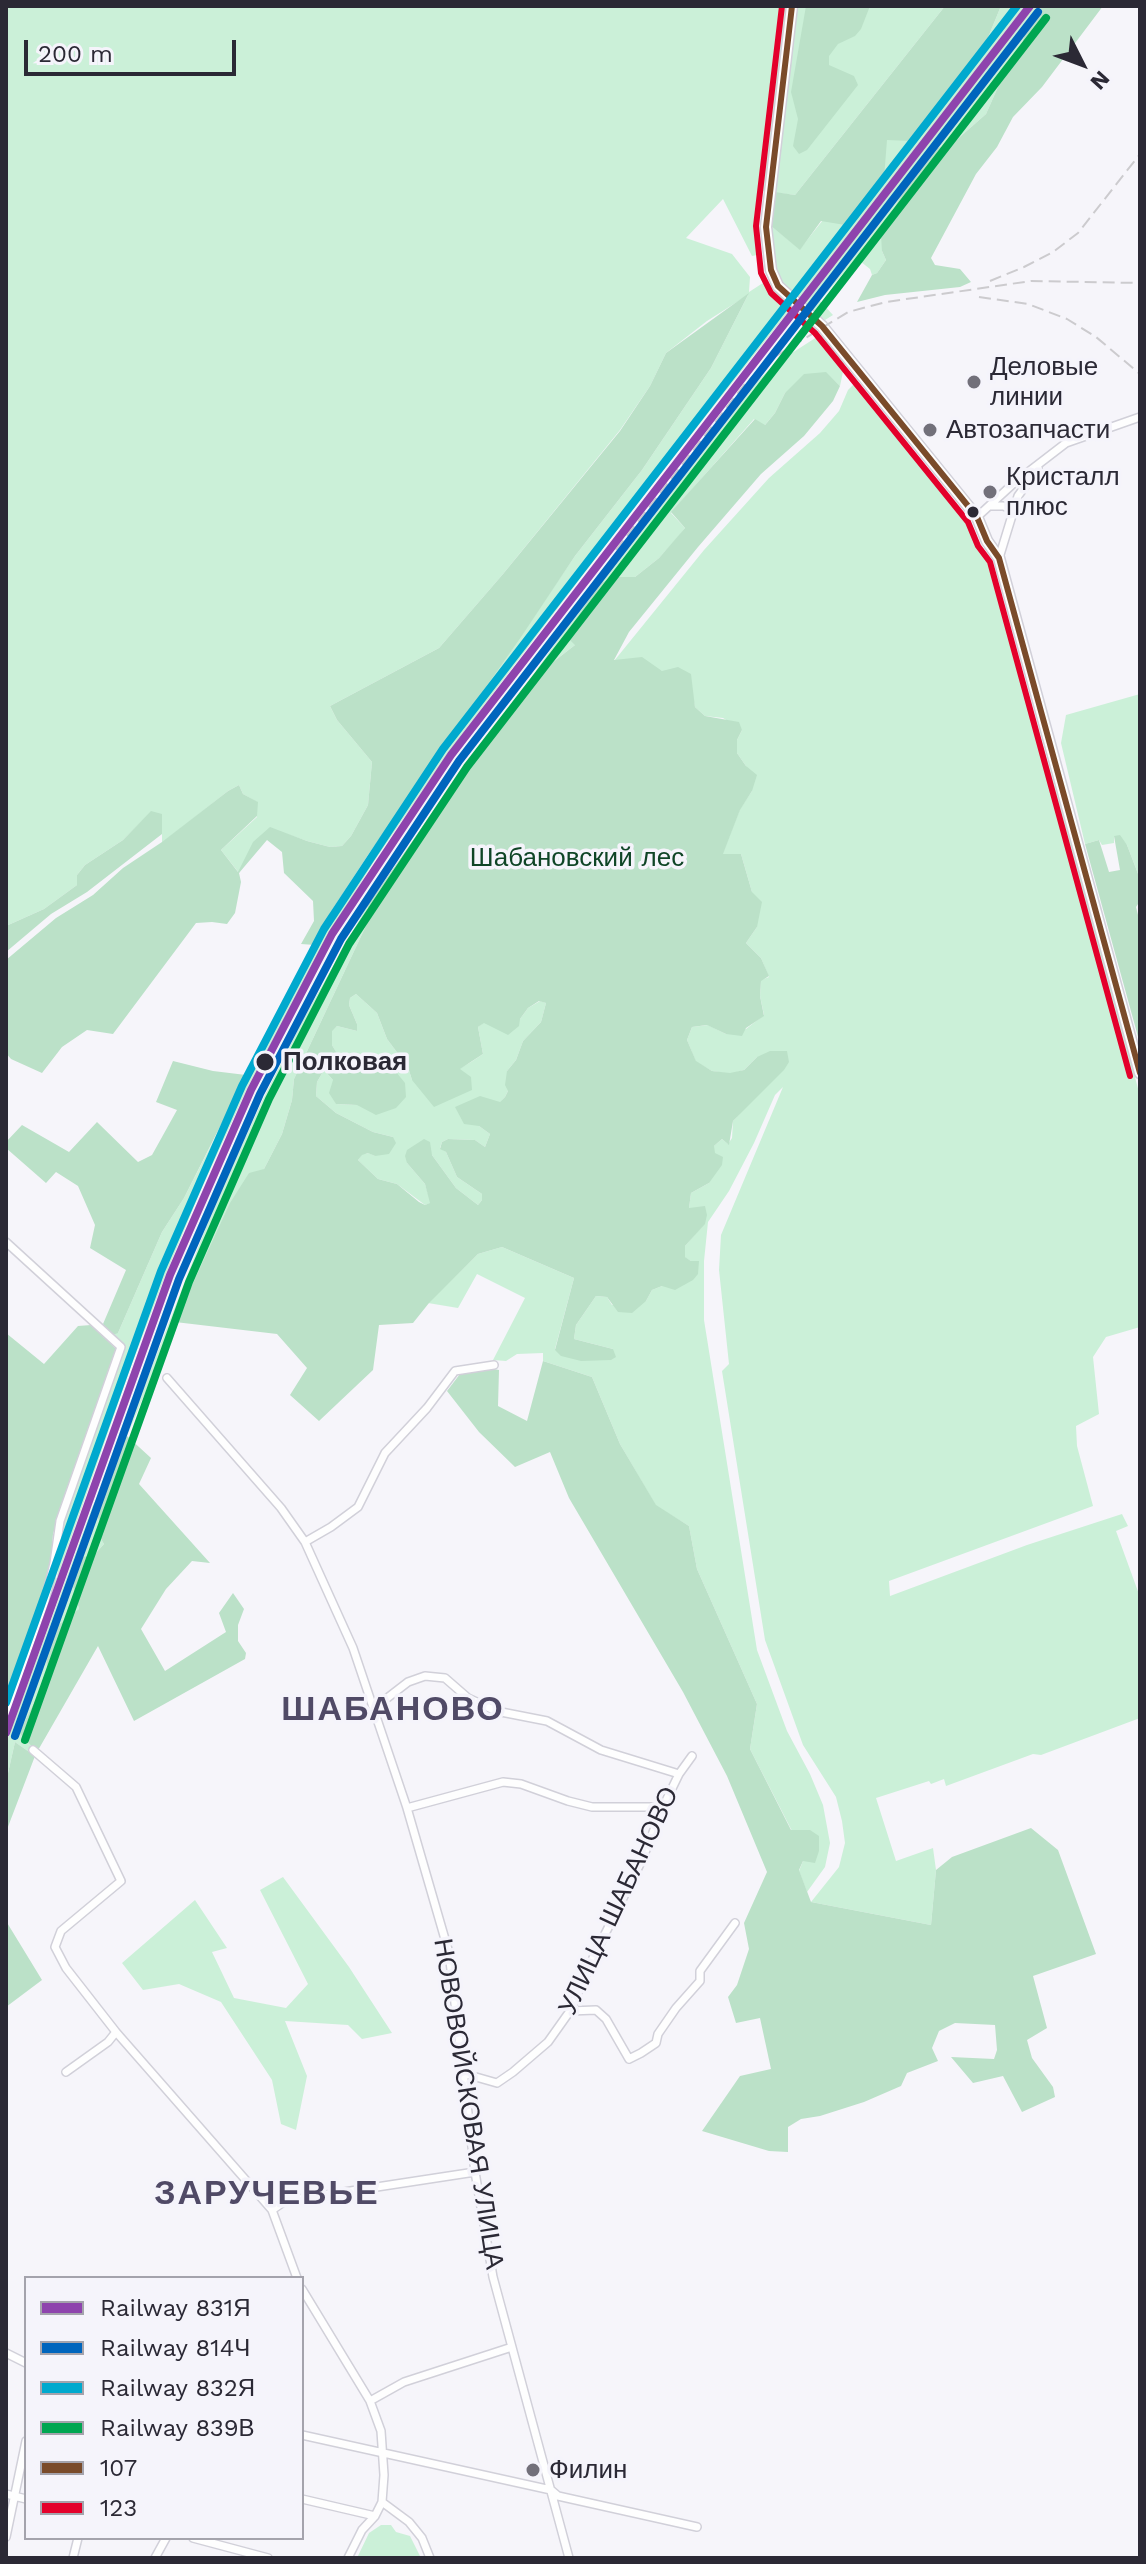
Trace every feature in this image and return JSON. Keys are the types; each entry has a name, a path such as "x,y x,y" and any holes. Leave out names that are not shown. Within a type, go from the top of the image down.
{"main road":[{"path":"792,6 766,227 771,270 778,286 822,326 977,517 987,541 999,558 1140,1073"}],"street":[{"path":"977,517 1014,483 1066,443 1140,417"},
{"path":"999,558 1018,496 1044,460"},
{"path":"992,506 1015,510"},
{"path":"6,1242 121,1347 60,1521 45,1601 6,1713"},
{"path":"305,1542 340,1522 358,1507 385,1453 427,1408 455,1371 494,1365"},
{"name":"НОВОВОЙСКОВАЯ УЛИЦА","path":"167,1378 281,1508 305,1542 353,1648 407,1808 449,1953 475,2172 493,2277 569,2558"},
{"path":"373,1709 408,1682 425,1676 445,1678 468,1698 496,1711 547,1721 601,1750 679,1774"},
{"path":"33,1750 76,1787 121,1881 61,1931 55,1947 66,1968 116,2032 272,2210 296,2276"},
{"name":"УЛИЦА ШАБАНОВО","path":"462,2073 497,2083 548,2042 570,2011 642,1860 663,1807 679,1774 692,1756"},
{"path":"407,1808 503,1782 521,1784 592,1807 663,1807"},
{"path":"570,2011 596,2010 606,2019 629,2059 656,2043 658,2034 700,1981 700,1971 735,1923"},
{"path":"66,2072 108,2042 116,2032"},
{"path":"272,2210 285,2201 475,2172"},
{"path":"304,2292 370,2401 381,2431 382,2502 375,2516 362,2530 348,2558"},
{"path":"370,2401 404,2382 512,2347"},
{"path":"6,2353 24,2362"},
{"path":"304,2435 551,2490 558,2496 697,2527"},
{"path":"6,2537 24,2451"},
{"path":"6,2494 24,2499"},
{"path":"304,2499 375,2516"},
{"path":"382,2502 409,2522 422,2538 430,2558"},
{"path":"155,2558 165,2540"},
{"path":"200,2540 268,2558"}],"green space":[{"path":"6,6 945,6 795,195 761,191 757,255 752,256 723,199 686,238 732,254 750,277 749,292 766,281 793,306 648,489 451,749 329,934 247,1089 166,1274 130,1369 57,1579 6,1719 6,1703 48,1575 57,1578 63,1521 121,1351 91,1325 103,1324 106,1332 118,1333 162,1232 184,1198 330,913 575,556 642,470 711,368 748,295 707,321 666,353 650,386 620,430 439,648 330,706 337,720 372,762 368,805 342,846 330,847 270,828 239,873 221,850 257,817 257,802 243,794 239,785 162,843 162,815 151,812 123,840 85,865 77,875 77,885 44,909 6,926"},
{"path":"806,6 870,6 861,29 855,36 838,44 829,56 829,65 854,76 858,85 807,150 799,154 793,146 798,119 791,92"},
{"path":"945,6 1001,6 987,40 910,141 887,140 884,178 845,225 821,221 800,250 771,226 775,192 795,195"},
{"path":"1001,6 1025,6 800,299 780,281 772,258 771,226 800,249 887,139 987,40"},
{"path":"1035,6 1043,6 1028,23 1022,43 1009,62 986,114 953,143 937,148 882,251 886,260 872,275 870,269 856,258 820,301 833,315 825,320 804,303"},
{"path":"1043,6 1103,6 1042,87 1013,117 997,147 976,174 931,258 935,265 960,269 971,282 960,287 885,295 857,302 872,275 886,260 881,236 902,193 937,148 953,143 986,114 1009,62 1022,43 1028,23"},
{"path":"749,293 711,368 642,470 575,556 368,855 330,913 315,945 301,944 314,921 313,901 284,873 282,852 267,840 239,873 241,882 235,913 227,924 196,923 113,1034 87,1030 62,1047 42,1073 11,1059 6,1053 6,960 56,918 93,895 123,868 228,791 239,785 243,794 258,802 257,816 221,850 238,872 253,842 270,827 307,841 330,847 342,846 368,805 372,762 337,720 330,706 439,648 620,431 650,386 666,353"},
{"path":"823,333 845,362 840,386 826,373 785,393 764,426 754,419 671,513 685,528 678,537 659,558 635,577 618,577 575,645 539,673 536,671 619,552 727,410 775,364"},
{"name":"Шабановский лес","path":"826,372 840,386 833,401 804,436 761,474 698,547 629,632 614,660 642,657 662,671 678,667 691,674 695,707 705,716 739,722 742,730 737,740 737,753 757,775 723,854 741,854 752,892 762,902 757,927 746,943 761,958 769,976 761,981 764,1016 746,1028 742,1036 726,1034 707,1025 692,1027 687,1040 696,1061 712,1071 730,1073 744,1070 757,1057 770,1051 787,1051 789,1062 733,1121 729,1145 722,1139 714,1146 715,1153 723,1157 722,1165 709,1183 691,1193 689,1208 705,1206 707,1215 705,1224 685,1246 685,1257 699,1261 698,1274 675,1290 662,1286 652,1290 646,1301 632,1313 618,1312 607,1297 596,1296 576,1325 574,1339 613,1349 616,1357 611,1360 581,1361 561,1356 555,1350 574,1278 502,1247 478,1254 413,1323 379,1325 373,1370 319,1421 290,1395 307,1368 277,1334 175,1322 230,1203 249,1173 264,1169 282,1134 292,1100 294,1079 371,915 367,906 464,767 539,673 575,645 565,635 600,583 618,577 635,577 659,558 685,528 671,512 755,419 765,425 785,393 804,374","holes":["356,994 377,1013 387,1039 408,1067 412,1080 434,1107 472,1090 471,1077 460,1069 483,1054 478,1027 484,1023 508,1035 519,1026 528,1008 539,1001 546,1003 541,1022 523,1041 516,1060 507,1071 505,1085 508,1091 505,1097 500,1102 480,1096 455,1107 464,1124 479,1126 490,1134 485,1147 475,1140 448,1139 442,1142 440,1149 446,1152 457,1177 482,1194 478,1205 456,1188 432,1155 430,1142 424,1139 407,1150 405,1156 407,1163 425,1184 430,1203 425,1205 397,1184 378,1179 358,1160 368,1153 375,1156 389,1154 396,1143 393,1137 373,1132 336,1113 316,1096 317,1082 324,1070 333,1080 329,1093 336,1104 357,1105 376,1115 396,1108 406,1097 405,1083 392,1067 385,1065 373,1071 354,1070 342,1062 332,1045 332,1031 337,1026 357,1031 349,1005 350,998"]},
{"path":"856,382 966,519 992,567 1140,1096 1140,1327 1106,1337 1093,1357 1099,1414 1076,1426 1077,1446 1093,1506 889,1581 890,1596 1027,1545 1122,1514 1128,1526 1116,1531 1140,1597 1140,1718 946,1786 944,1779 931,1784 929,1781 876,1798 896,1861 933,1848 936,1870 931,1925 811,1902 839,1867 845,1843 842,1821 836,1797 803,1745 765,1640 722,1371 729,1364 719,1270 721,1235 783,1087 775,1095 729,1191 708,1222 704,1261 704,1320 757,1650 787,1731 823,1805 830,1843 825,1867 807,1892 799,1871 809,1830 792,1831 750,1749 757,1704 697,1569 689,1526 656,1506 620,1444 592,1377 543,1361 543,1353 517,1354 506,1361 493,1360 525,1298 477,1274 458,1308 428,1303 478,1254 502,1247 574,1278 555,1349 613,1349 574,1339 576,1325 596,1296 607,1297 612,1305 646,1301 652,1290 662,1286 691,1261 684,1257 685,1246 704,1224 689,1208 691,1193 709,1183 714,1146 722,1139 728,1144 732,1138 733,1121 757,1095 757,1057 744,1070 730,1074 712,1071 696,1062 687,1040 692,1027 708,1025 726,1034 746,1029 764,1015 761,980 769,977 761,958 746,943 757,927 752,892 741,854 722,855 740,809 752,791 746,766 737,753 737,740 742,730 723,718 705,716 695,707 692,692 662,671 614,661 704,550 769,478 820,433 839,411 848,390"},
{"path":"1140,694 1140,879 1127,845 1114,836 1114,843 1102,845 1099,840 1085,844 1061,743 1066,715"},
{"path":"151,811 162,814 162,834 87,892 51,914 6,952 6,926 44,909 77,885 77,875 85,865 123,840"},
{"path":"1120,835 1140,879 1140,901 1136,907 1140,923 1140,1044 1085,844 1099,840 1109,872 1120,870 1114,836"},
{"path":"367,906 371,915 294,1079 292,1100 282,1134 264,1169 202,1265 124,1438 217,1199 305,1016"},
{"path":"356,994 377,1013 387,1039 408,1067 412,1080 459,1069 483,1054 478,1027 483,1023 520,1019 528,1008 540,1001 546,1003 541,1022 523,1041 516,1060 507,1071 508,1091 505,1097 479,1126 490,1134 485,1147 475,1140 448,1139 442,1142 440,1148 446,1152 457,1177 482,1194 478,1205 456,1188 432,1155 407,1163 425,1184 431,1203 425,1205 397,1184 378,1179 358,1160 362,1154 375,1156 393,1137 373,1132 336,1113 316,1096 317,1082 324,1070 333,1080 336,1104 357,1105 385,1065 373,1071 354,1070 342,1063 332,1045 332,1030 337,1026 357,1031 349,1005 350,998"},
{"path":"173,1061 246,1075 184,1198 162,1232 118,1333 110,1336 103,1324 126,1270 90,1248 95,1225 78,1186 56,1172 46,1183 6,1148 6,1142 22,1125 69,1152 97,1122 138,1162 152,1155 177,1110 156,1102"},
{"path":"91,1325 116,1349 53,1534 51,1562 42,1600 6,1703 6,1333 44,1364 78,1326"},
{"path":"543,1361 592,1377 620,1444 656,1505 689,1526 697,1569 757,1704 750,1749 791,1830 810,1830 819,1836 815,1863 803,1861 799,1870 811,1902 931,1925 936,1870 952,1857 1031,1828 1058,1850 1096,1954 1033,1976 1047,2028 1027,2040 1032,2058 1053,2087 1055,2097 1022,2112 1003,2076 973,2083 951,2057 994,2059 997,2050 995,2025 955,2023 939,2031 932,2048 938,2061 907,2073 901,2086 864,2102 801,2119 788,2127 788,2152 769,2151 702,2131 740,2076 771,2069 760,2018 736,2023 728,1997 737,1985 749,1949 744,1923 767,1872 727,1776 683,1692 569,1498 550,1452 515,1467 479,1432 447,1391 460,1374 488,1368 499,1370 498,1406 527,1421"},
{"path":"127,1436 151,1458 139,1484 210,1563 192,1561 166,1589 141,1629 165,1671 226,1632 219,1613 233,1593 244,1609 238,1625 238,1641 246,1653 245,1659 134,1721 98,1646 37,1752 19,1733 47,1676 46,1654 56,1627 79,1609 73,1587 83,1557 94,1555 104,1544 99,1536 99,1520 92,1508"},
{"path":"92,1508 99,1520 99,1536 104,1544 73,1587 79,1609 46,1654 47,1676 19,1733 37,1752 35,1756 15,1742 6,1782 6,1743"},
{"path":"15,1742 35,1756 6,1832 6,1782"},
{"path":"283,1877 349,1967 392,2033 362,2039 348,2025 285,2021 307,2076 296,2130 281,2124 272,2080 221,2002 179,1984 143,1990 122,1963 195,1900 227,1948 212,1952 234,1998 286,2008 308,1984 260,1890"},
{"path":"6,1921 42,1980 6,2007"},
{"path":"381,2525 391,2525 396,2532 410,2536 421,2558 357,2558 369,2533"}],"railway":[{"path":"990,281 1053,252 1078,233 1140,154"},
{"path":"616,550 744,385 771,359 848,312 886,302 1031,281 1140,283"},
{"path":"979,297 1028,304 1067,319 1096,337 1140,374"}],"rail line":[{"name":"832Я","path":"6,1703 161,1271 242,1086 324,929 443,749 1017,6"},
{"name":"831Я","path":"6,1733 170,1275 251,1090 332,934 451,755 1030,6"},
{"name":"814Ч","path":"15,1736 179,1279 260,1094 341,939 459,761 1038,12"},
{"name":"839В","path":"25,1740 189,1282 269,1099 349,944 467,767 1046,18"}],"transit line":[{"name":"123","path":"782,6 756,226 761,273 771,293 815,333 968,522 978,546 990,562 1130,1076"},
{"name":"107","path":"792,6 766,227 771,270 778,286 822,326 977,517 987,541 999,558 1140,1073"}],"place":[{"name":"Деловые линии","path":"974,382"},
{"name":"Автозапчасти","path":"930,430"},
{"name":"Кристалл плюс","path":"990,492"},
{"name":"Полковая","path":"265,1062"},
{"name":"Филин","path":"533,2470"}],"district":[{"name":"ШАБАНОВО","path":"393,1710"},
{"name":"ЗАРУЧЕВЬЕ","path":"267,2194"}]}
